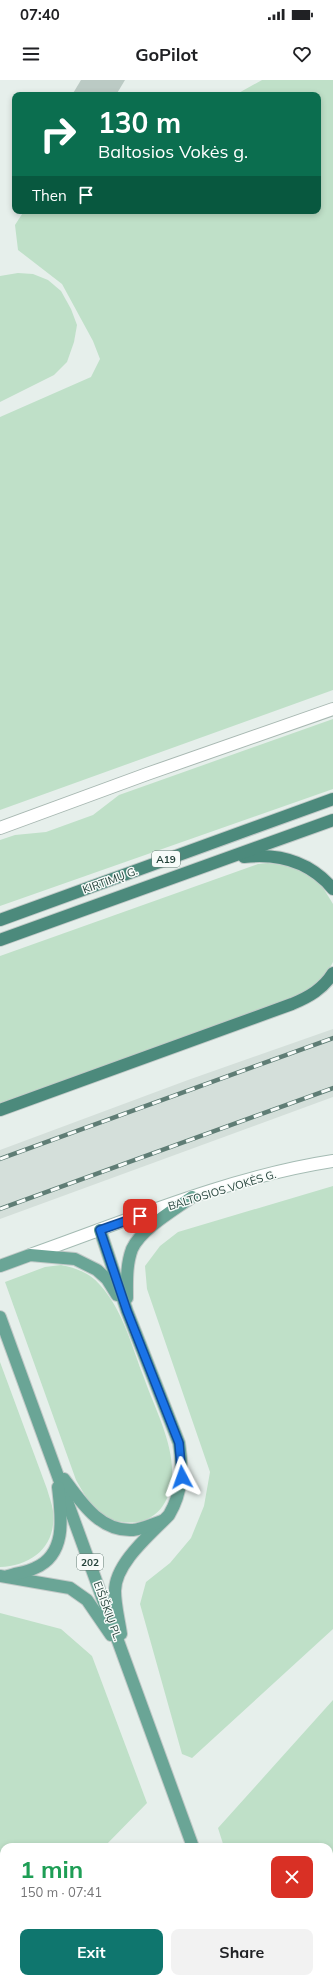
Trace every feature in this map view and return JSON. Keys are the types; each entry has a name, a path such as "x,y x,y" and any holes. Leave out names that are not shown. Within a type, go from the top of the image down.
{"highway":[{"name":"KIRTIMŲ G.","path":"0,920 333,799"},
{"name":"KIRTIMŲ G.","path":"0,940 333,820"},
{"path":"223,859 262,855 282,858 311,869 324,879 333,889"},
{"path":"0,1110 292,1004 308,997 322,987 333,973"}],"main road":[{"path":"127,1311 126,1273 132,1249 148,1230 192,1197"},
{"path":"100,1230 127,1311 179,1443 182,1477 180,1490 173,1507 162,1522 129,1558 122,1568 116,1584 115,1592 124,1656"},
{"path":"30,1255 75,1259 97,1270 107,1279 127,1311"},
{"name":"BALTOSIOS VOKĖS G.","path":"0,1266 30,1255"},
{"name":"EIŠIŠKIŲ PL.","path":"0,1317 192,1843"},
{"path":"56,1468 83,1505 103,1523 115,1528 133,1530 162,1522"},
{"path":"3,1576 36,1568 47,1559 55,1548 60,1536 62,1522 56,1468"},
{"path":"3,1576 60,1585 79,1593 87,1600 97,1613 124,1656"}],"street":[{"path":"0,828 147,774 333,709"},
{"name":"BALTOSIOS VOKĖS G.","path":"30,1255 192,1197 274,1174 333,1161"}],"shaded area":[{"path":"333,1029 333,1097 0,1219 0,1150 188,1080"}],"green space":[{"path":"262,80 333,80 333,690 0,810 0,417 91,377 100,359 93,341 62,284 18,250 15,225 22,214 321,214 321,92 240,92"},
{"path":"18,273 33,274 48,280 61,291 71,309 77,325 74,342 67,362 54,375 0,402 0,276"},
{"path":"333,719 333,789 0,906 0,840 15,835 46,832 93,815 119,795"},
{"path":"268,863 294,867 314,878 322,886 333,904 333,962 327,973 316,985 295,998 0,1103 0,956 258,864"},
{"path":"333,1186 333,1629 192,1758 182,1754 140,1604 146,1582 170,1563 191,1538 204,1506 210,1472 147,1289 145,1266 160,1246 178,1232"},
{"path":"61,1265 77,1269 92,1277 108,1295 115,1306 126,1329 167,1439 172,1465 171,1487 164,1505 158,1512 143,1521 122,1522 108,1518 101,1514 85,1496 76,1480 5,1282 45,1267"},
{"path":"0,1362 47,1489 53,1508 53,1523 51,1534 40,1552 22,1563 0,1567"},
{"path":"0,1613 61,1629 92,1656 147,1803 108,1843 0,1843"},
{"path":"333,1700 333,1843 223,1843 218,1828"}],"building":[{"path":"81,80 125,80 118,92 74,92"}],"railway":[{"path":"0,1159 333,1038"},
{"path":"0,1209 333,1088"}],"route":[{"path":"140,1216 100,1230 127,1311 179,1443 182,1462 182,1477"}]}
